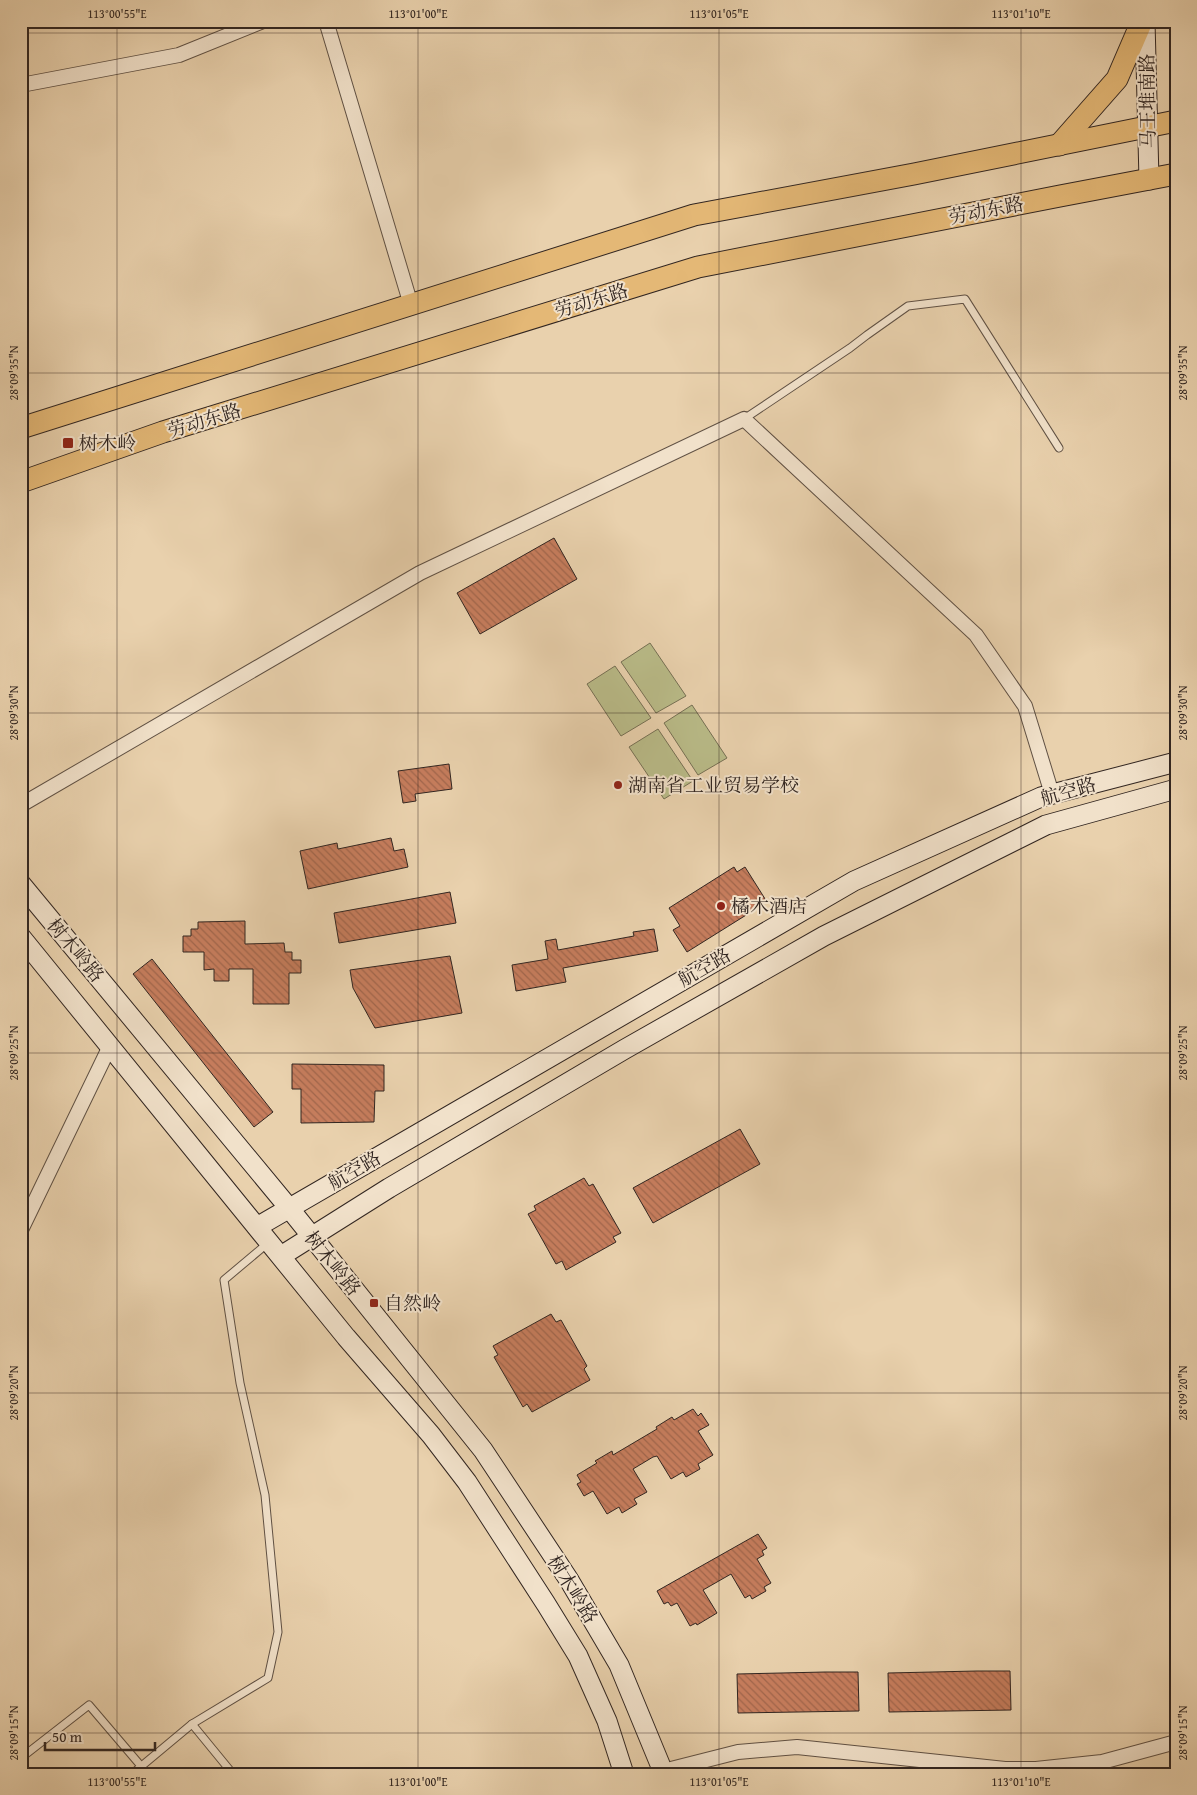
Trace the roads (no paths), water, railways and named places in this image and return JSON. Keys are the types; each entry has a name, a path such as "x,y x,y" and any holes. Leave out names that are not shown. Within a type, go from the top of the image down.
{"main road":[{"path":"1058,145 1117,79 1144,21"},
{"name":"马王堆南路","path":"1144,21 1150,180"},
{"path":"21,428 694,215 914,174 1176,121"},
{"name":"劳动东路","path":"21,482 163,432 698,267 1176,174"},
{"name":"航空路","path":"257,1227 854,881 1047,796 1176,762"},
{"name":"航空路","path":"276,1248 312,1237 397,1183 624,1049 815,941 1046,825 1176,789"},
{"path":"1046,825 1047,796"},
{"name":"树木岭路","path":"21,884 289,1208 478,1443 569,1580 619,1665 663,1772"},
{"name":"树木岭路","path":"21,937 276,1248 346,1337 431,1435 467,1482 578,1656 607,1720 618,1771"}],"street":[{"path":"21,85 179,55 263,21"},
{"path":"326,21 411,304"},
{"path":"21,805 420,573 744,419 976,635 1025,706 1047,796"},
{"path":"21,1230 110,1046"},
{"path":"663,1772 738,1752 797,1747 1005,1768 1036,1769 1102,1762 1176,1742"}],"lane":[{"path":"744,419 850,348 908,306 965,299 1059,448"},
{"path":"132,1774 192,1724 268,1678 278,1632 265,1494 240,1383 224,1280 276,1248"},
{"path":"21,1758 88,1705 141,1766"},
{"path":"192,1724 233,1774"}],"place":[{"name":"树木岭","path":"68,443"},
{"name":"湖南省工业贸易学校","path":"618,785"},
{"name":"橘木酒店","path":"721,906"},
{"name":"自然岭","path":"374,1303"}]}
